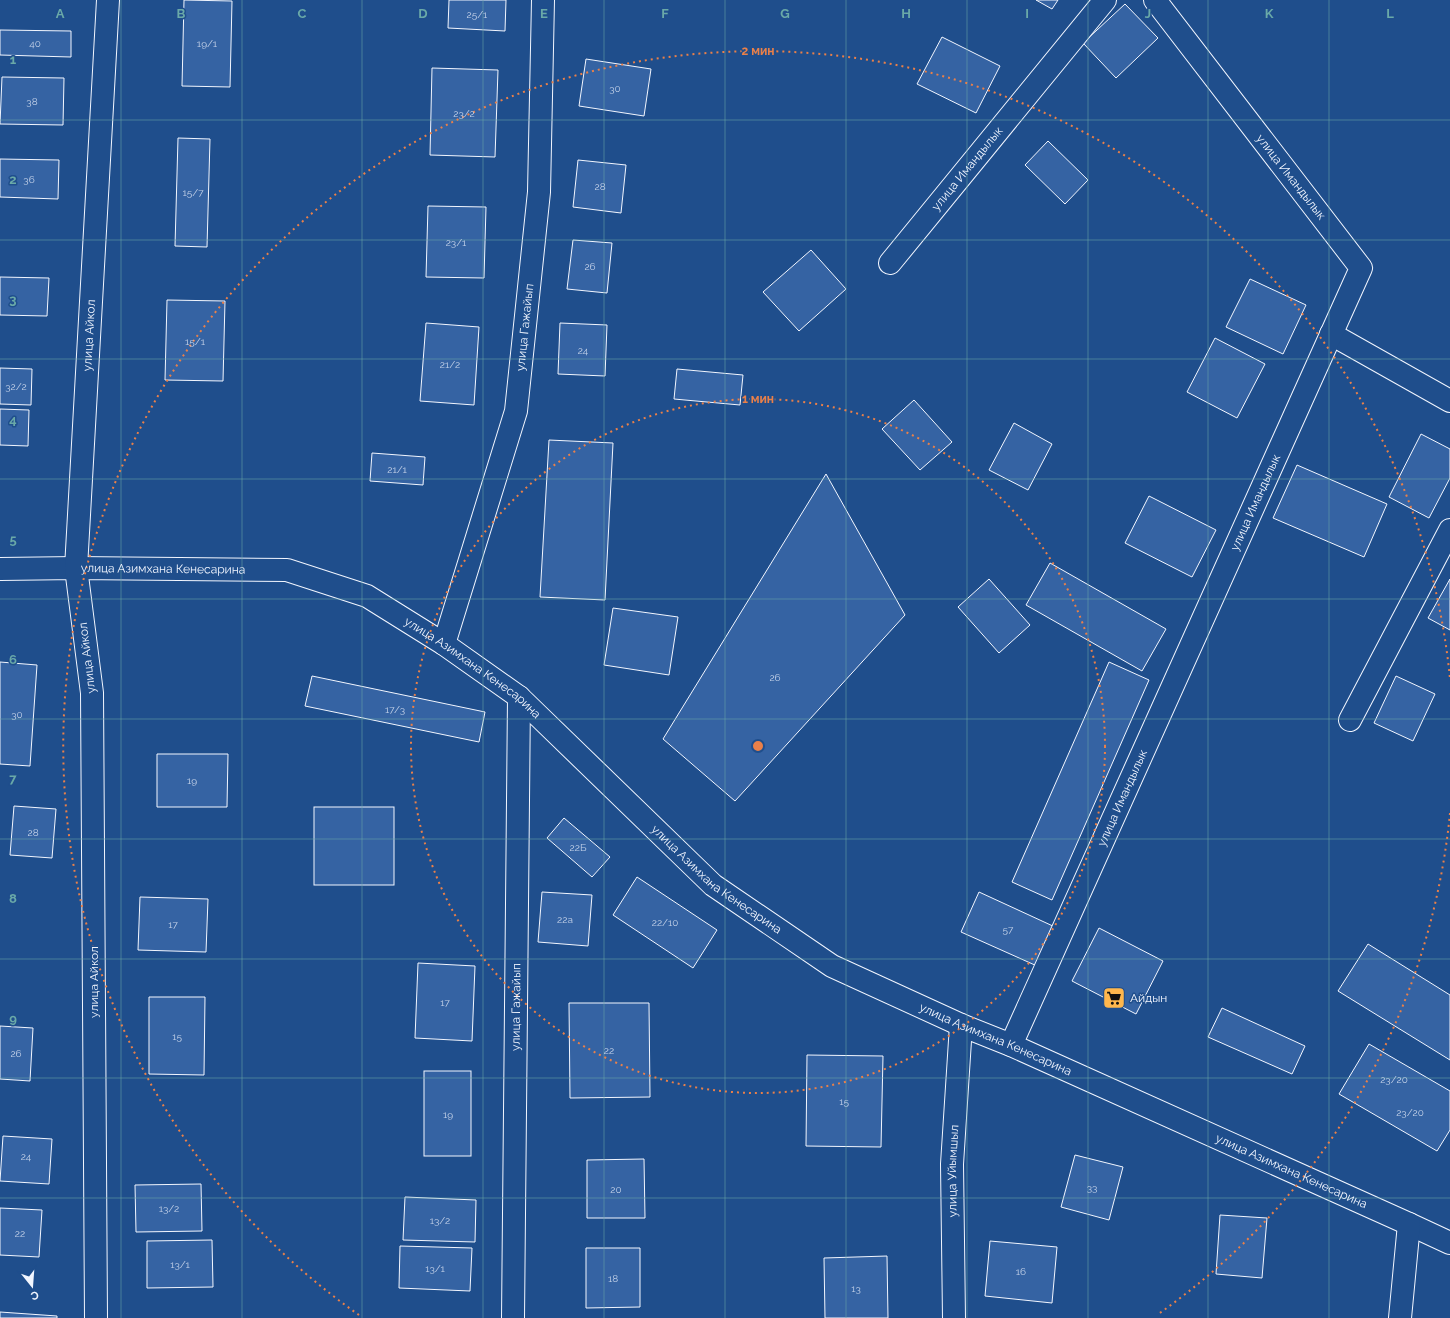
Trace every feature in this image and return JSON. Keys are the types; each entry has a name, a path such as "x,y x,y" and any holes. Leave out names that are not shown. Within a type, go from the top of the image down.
{"street":[{"name":"улица Айкол","path":"96,1318 92,693 76,568 108,0"},
{"name":"улица Гажайып","path":"444,644 516,411 540,192 543,0"},
{"name":"улица Имандылык","path":"890,263 1105,0"},
{"name":"улица Имандылык","path":"1011,1045 1361,268 1155,0"},
{"path":"1331,334 1450,400"},
{"path":"1350,720 1450,530"},
{"name":"улица Азимхана Кенесарина","path":"0,569 76,568 287,570 367,596 444,644 519,697 712,885 832,966 1450,1243"},
{"name":"улица Гажайып","path":"513,1318 519,697"},
{"name":"улица Уйымшыл","path":"954,1318 952,1164 962,1025"},
{"path":"1400,1318 1409,1224"}],"building":[{"path":"184,0 232,1 230,87 182,86"},
{"path":"449,0 506,0 505,31 448,28"},
{"path":"1036,0 1058,0 1052,9"},
{"path":"1125,4 1158,38 1116,78 1083,43"},
{"path":"0,30 71,31 71,57 0,55"},
{"path":"942,37 1000,66 976,113 917,84"},
{"path":"586,59 651,69 644,116 579,106"},
{"path":"432,68 498,70 495,157 430,155"},
{"path":"2,77 64,78 63,125 0,124"},
{"path":"178,138 210,139 207,247 175,246"},
{"path":"1048,141 1088,180 1065,204 1025,165"},
{"path":"0,159 59,160 58,199 0,197"},
{"path":"578,160 626,165 621,213 573,207"},
{"path":"428,206 486,207 484,278 426,277"},
{"path":"573,240 612,243 607,293 567,289"},
{"path":"811,250 846,289 799,331 763,292"},
{"path":"0,277 49,278 47,316 0,315"},
{"path":"1250,279 1306,305 1283,354 1226,327"},
{"path":"167,300 225,301 223,381 165,380"},
{"path":"426,323 479,327 474,405 420,401"},
{"path":"560,323 607,325 605,376 558,374"},
{"path":"1215,338 1265,364 1237,418 1187,392"},
{"path":"0,368 32,369 31,405 0,404"},
{"path":"677,369 743,375 740,405 674,399"},
{"path":"914,400 952,442 920,470 882,429"},
{"path":"0,409 29,410 28,446 0,445"},
{"path":"1014,423 1052,444 1028,490 989,470"},
{"path":"1421,434 1450,449 1450,478 1429,518 1389,497"},
{"path":"549,440 613,443 605,600 540,597"},
{"path":"372,453 425,457 423,485 370,481"},
{"path":"1297,465 1387,504 1364,557 1273,518"},
{"path":"826,474 905,615 735,801 663,739"},
{"path":"1149,496 1216,530 1192,577 1125,543"},
{"path":"1050,563 1166,629 1142,671 1026,605"},
{"path":"989,579 1030,625 999,653 958,607"},
{"path":"1450,579 1450,630 1428,618"},
{"path":"613,608 678,617 669,675 604,665"},
{"path":"0,662 37,665 30,766 0,764"},
{"path":"1109,662 1149,680 1052,900 1012,882"},
{"path":"312,676 485,712 479,742 305,706"},
{"path":"1396,676 1435,694 1413,741 1374,723"},
{"path":"157,754 228,754 227,807 157,807"},
{"path":"14,806 56,809 52,858 10,855"},
{"path":"314,807 394,807 394,885 314,885"},
{"path":"564,818 610,857 592,877 547,838"},
{"path":"637,877 717,930 693,968 613,915"},
{"path":"542,892 592,895 588,946 538,942"},
{"path":"979,892 1055,927 1037,966 961,932"},
{"path":"140,897 208,899 206,952 138,950"},
{"path":"1099,928 1163,961 1136,1014 1072,981"},
{"path":"1368,944 1450,995 1450,1060 1338,991"},
{"path":"418,963 475,966 472,1041 415,1038"},
{"path":"149,997 205,997 204,1075 149,1074"},
{"path":"569,1003 649,1003 650,1097 570,1098"},
{"path":"1222,1008 1305,1046 1292,1074 1208,1037"},
{"path":"0,1026 33,1028 30,1081 0,1079"},
{"path":"1369,1044 1450,1091 1450,1130 1437,1151 1339,1094"},
{"path":"807,1055 883,1056 881,1147 806,1146"},
{"path":"424,1071 471,1071 471,1156 424,1156"},
{"path":"3,1136 52,1139 49,1184 0,1181"},
{"path":"1075,1155 1123,1167 1109,1220 1061,1207"},
{"path":"644,1159 645,1218 587,1218 587,1160"},
{"path":"201,1184 202,1231 136,1232 135,1185"},
{"path":"405,1197 476,1200 475,1242 403,1240"},
{"path":"0,1208 42,1210 39,1257 0,1255"},
{"path":"1220,1215 1267,1218 1262,1278 1216,1274"},
{"path":"212,1240 213,1287 147,1288 147,1241"},
{"path":"990,1241 1057,1247 1052,1303 985,1296"},
{"path":"400,1246 472,1248 470,1291 399,1288"},
{"path":"586,1248 640,1248 640,1307 586,1308"},
{"path":"887,1256 888,1318 825,1318 824,1258"},
{"path":"0,1312 57,1316 57,1318 0,1318"}],"place":[{"name":"Айдын","path":"1114,998"}]}
